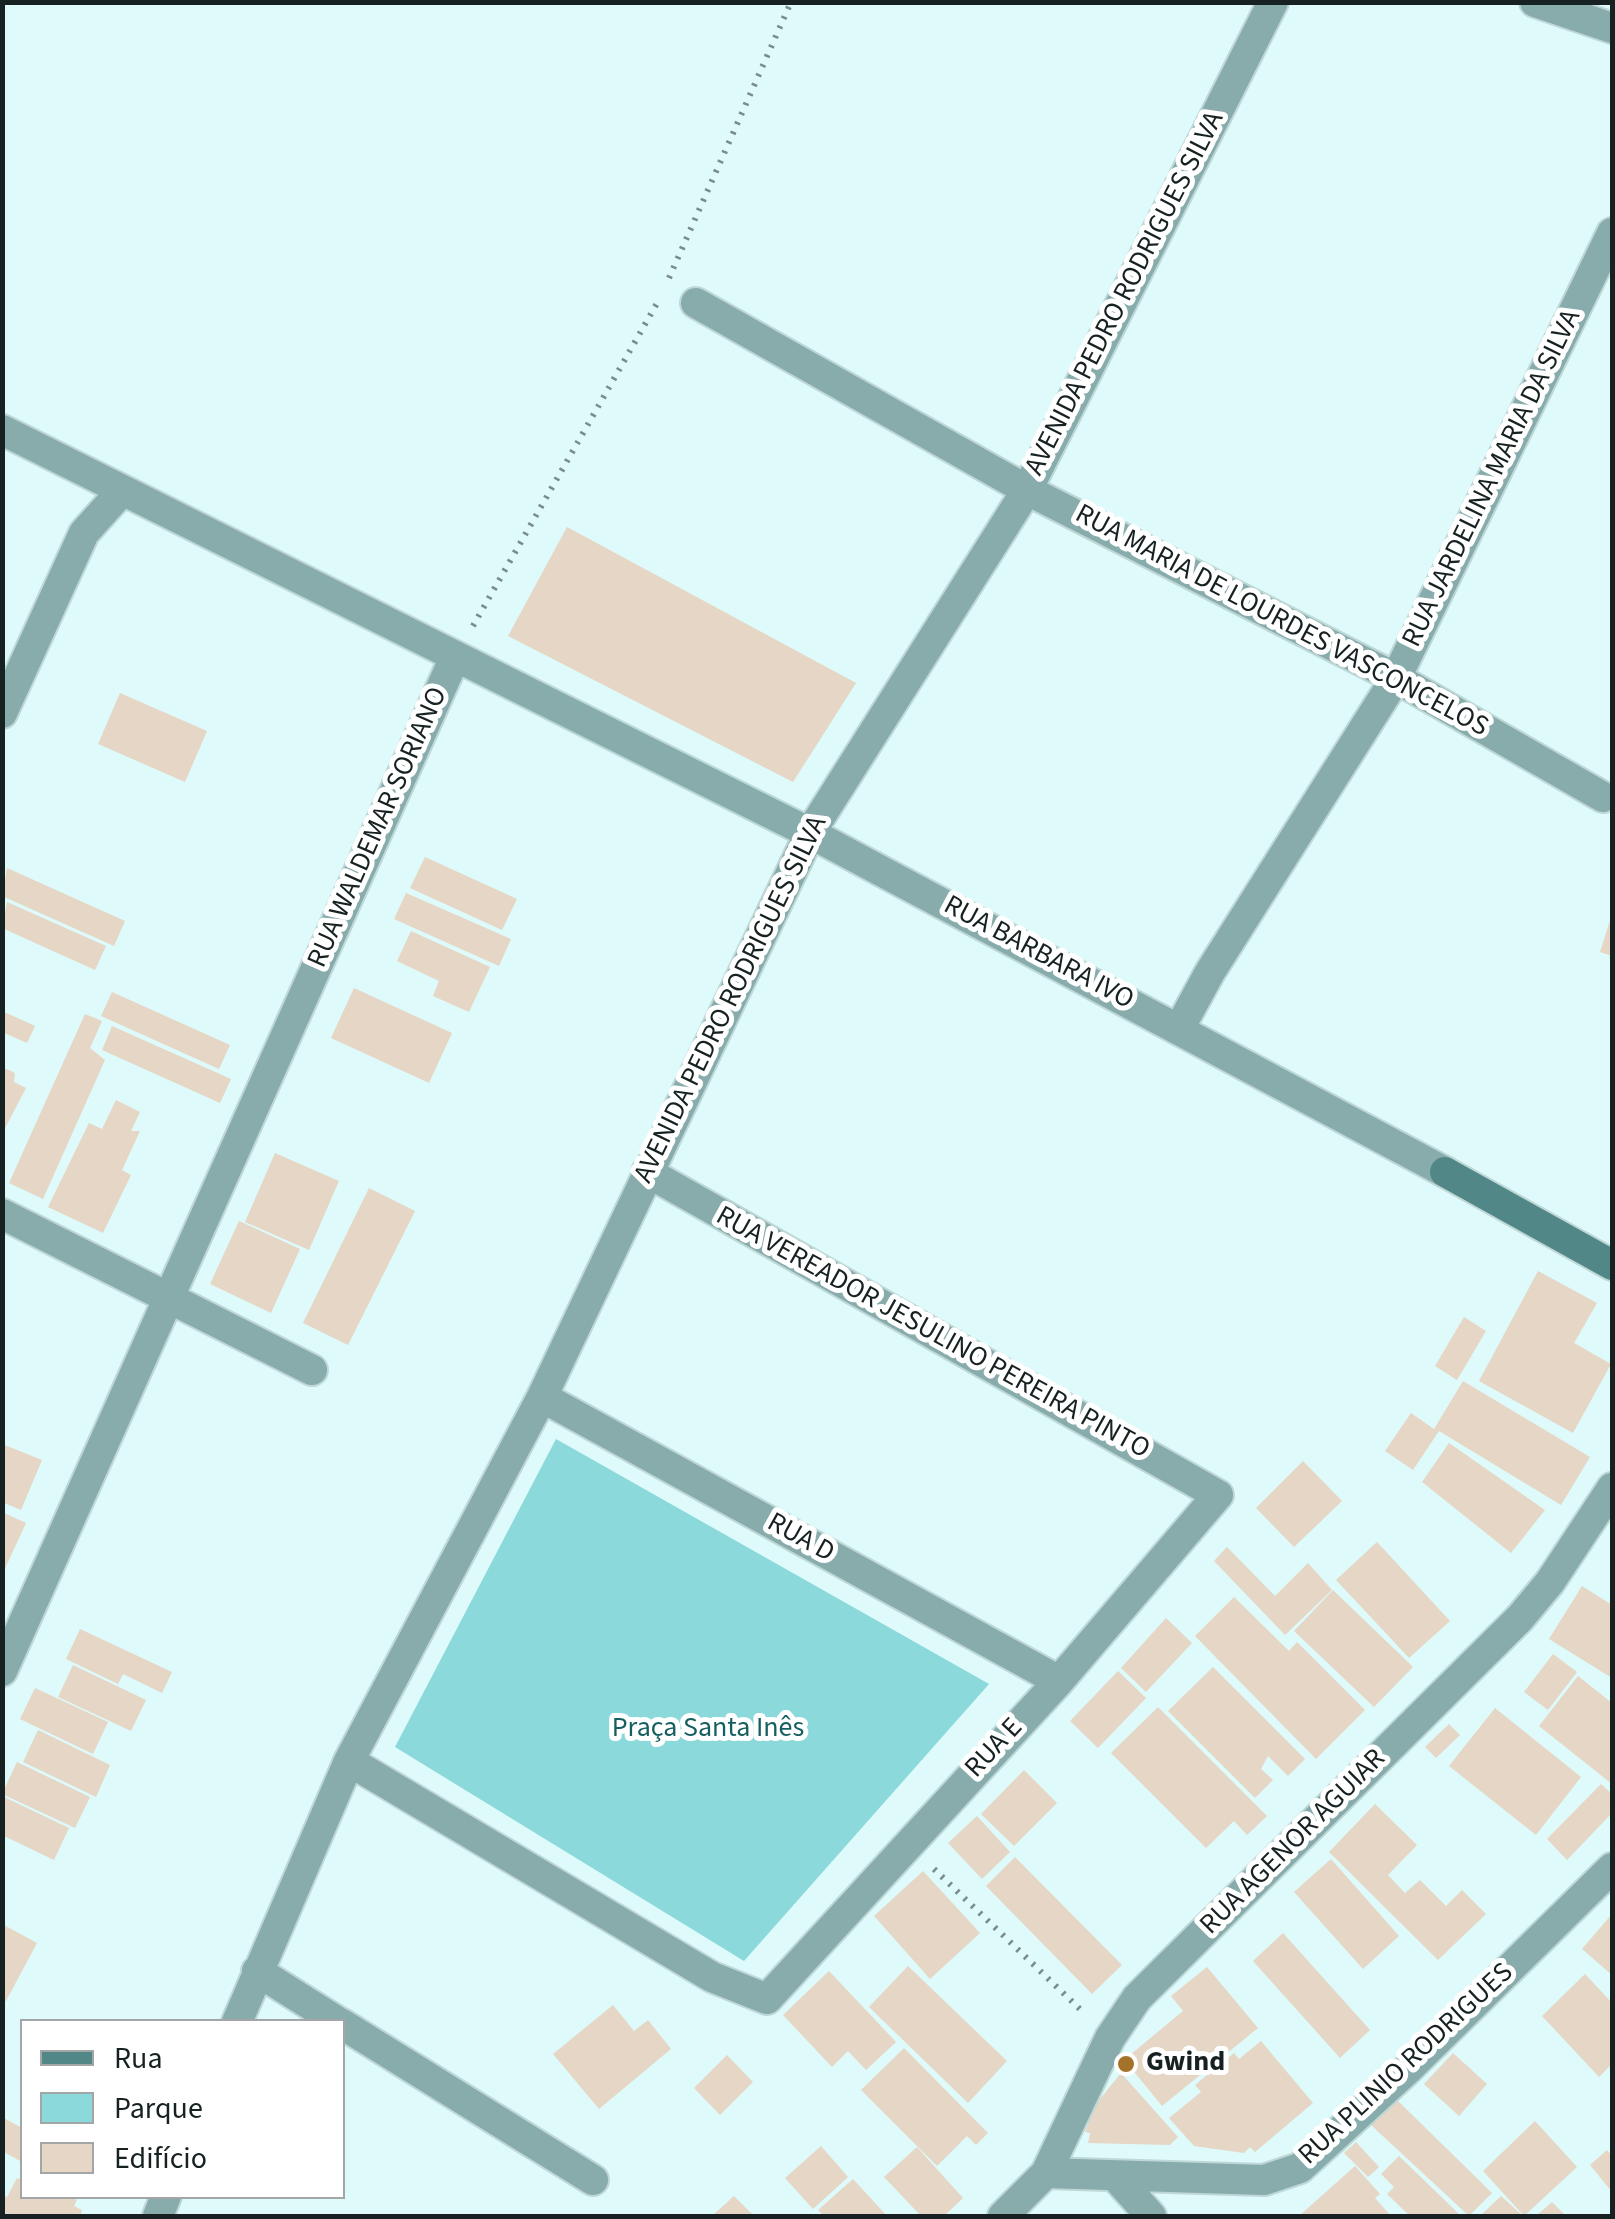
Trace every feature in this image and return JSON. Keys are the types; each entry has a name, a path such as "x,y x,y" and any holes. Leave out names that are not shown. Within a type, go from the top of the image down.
{"street":[{"name":"AVENIDA PEDRO RODRIGUES SILVA","path":"238,2019 349,1761 542,1396 810,833 1027,490 1273,2"},
{"path":"1535,2 1612,28"},
{"name":"RUA JARDELINA MARIA DA SILVA","path":"1180,1029 1210,972 1396,678 1612,233"},
{"name":"RUA MARIA DE LOURDES VASCONCELOS","path":"696,303 1027,490 1396,678 1603,797"},
{"name":"RUA BARBARA IVO","path":"2,430 810,833 1612,1265"},
{"path":"2,713 84,533 120,492"},
{"name":"RUA WALDEMAR SORIANO","path":"2,1671 455,658"},
{"name":"RUA VEREADOR JESULINO PEREIRA PINTO","path":"647,1172 1218,1495"},
{"path":"2,1214 312,1370"},
{"name":"RUA D","path":"542,1396 1059,1681"},
{"name":"RUA AGENOR AGUIAR","path":"1003,2216 1046,2173 1110,2038 1137,1998 1520,1618 1550,1582 1612,1488"},
{"name":"RUA E","path":"349,1761 712,1976 767,1999 1059,1681 1218,1495"},
{"name":"RUA PLINIO RODRIGUES","path":"1046,2173 1264,2180 1300,2168 1408,2070 1612,1868"},
{"path":"257,1971 334,2019"},
{"path":"345,2026 593,2180"},
{"path":"1115,2176 1151,2216"}],"path":[{"name":"RUA WALDEMAR SORIANO","path":"455,658 663,292 791,2"},
{"path":"906,1844 1110,2038"}],"green space":[{"name":"Praça Santa Inês","path":"556,1439 989,1684 744,1961 395,1747"}],"building":[{"path":"567,527 856,683 793,782 508,636"},
{"path":"120,693 207,731 185,782 98,744"},
{"path":"425,857 517,899 502,930 410,888"},
{"path":"7,868 125,921 114,946 2,896"},
{"path":"406,893 511,939 499,966 394,919"},
{"path":"7,902 106,946 95,970 2,928"},
{"path":"1612,914 1612,956 1600,952"},
{"path":"411,931 490,967 469,1012 433,996 439,981 397,961"},
{"path":"354,988 452,1033 429,1083 331,1038"},
{"path":"112,992 230,1045 219,1069 101,1016"},
{"path":"2,1011 35,1026 27,1043 2,1032"},
{"path":"85,1014 102,1021 90,1048 105,1060 43,1199 9,1183"},
{"path":"112,1026 231,1079 220,1103 102,1050"},
{"path":"2,1067 15,1073 14,1082 26,1088 2,1134"},
{"path":"116,1100 140,1112 131,1131 140,1131 122,1170 131,1175 103,1233 48,1207 89,1123 102,1129"},
{"path":"275,1153 339,1181 309,1250 245,1222"},
{"path":"369,1188 415,1211 348,1345 303,1323"},
{"path":"239,1221 300,1249 271,1313 210,1284"},
{"path":"1538,1271 1597,1303 1574,1343 1611,1364 1573,1433 1479,1381"},
{"path":"1464,1317 1486,1331 1457,1380 1435,1366"},
{"path":"1463,1381 1590,1457 1561,1505 1439,1431 1413,1470 1385,1451 1411,1413 1434,1429"},
{"path":"1449,1443 1545,1510 1511,1553 1422,1482"},
{"path":"2,1444 42,1460 21,1510 2,1502"},
{"path":"1303,1461 1342,1501 1294,1547 1256,1508"},
{"path":"2,1512 26,1523 2,1575"},
{"path":"1377,1542 1450,1621 1409,1658 1336,1580"},
{"path":"1227,1547 1275,1596 1308,1563 1332,1590 1285,1635 1214,1561"},
{"path":"1582,1586 1612,1605 1612,1678 1549,1639"},
{"path":"1333,1590 1413,1667 1374,1707 1294,1631"},
{"path":"1234,1597 1289,1651 1297,1642 1365,1710 1316,1759 1195,1636"},
{"path":"1166,1618 1192,1643 1146,1692 1121,1668"},
{"path":"80,1629 172,1672 162,1693 123,1674 118,1684 66,1659"},
{"path":"1553,1654 1577,1672 1548,1710 1524,1692"},
{"path":"73,1665 146,1700 131,1731 58,1697"},
{"path":"1213,1667 1305,1759 1288,1776 1268,1756 1261,1769 1273,1780 1255,1798 1168,1711"},
{"path":"1118,1671 1146,1698 1098,1748 1070,1721"},
{"path":"1578,1676 1612,1703 1612,1784 1539,1726"},
{"path":"35,1688 108,1722 93,1754 20,1719"},
{"path":"1158,1707 1267,1816 1247,1835 1234,1821 1206,1848 1111,1753"},
{"path":"1495,1708 1581,1777 1536,1835 1449,1766"},
{"path":"1449,1724 1460,1735 1436,1758 1425,1747"},
{"path":"38,1730 110,1765 96,1797 23,1762"},
{"path":"17,1762 90,1797 75,1828 2,1794"},
{"path":"1024,1770 1057,1803 1014,1846 981,1814"},
{"path":"1601,1784 1612,1794 1612,1813 1567,1860 1547,1839"},
{"path":"2,1796 69,1828 54,1860 2,1835"},
{"path":"1375,1804 1417,1845 1388,1875 1405,1893 1420,1880 1446,1906 1462,1890 1486,1914 1438,1960 1329,1852"},
{"path":"977,1816 1010,1852 982,1879 948,1843"},
{"path":"1015,1857 1122,1965 1092,1994 986,1886"},
{"path":"1331,1859 1399,1936 1363,1969 1294,1892"},
{"path":"923,1871 980,1933 930,1979 874,1916"},
{"path":"1612,1914 1612,1975 1582,1949"},
{"path":"2,1924 37,1943 6,2001 2,1999"},
{"path":"1283,1933 1370,2030 1340,2058 1253,1961"},
{"path":"908,1966 1007,2061 968,2103 869,2007"},
{"path":"1207,1967 1258,2028 1162,2106 1131,2068 1137,2063 1130,2055 1183,2011 1171,1996"},
{"path":"829,1971 896,2042 866,2070 848,2051 832,2067 783,2015"},
{"path":"1585,1974 1612,2003 1612,2064 1599,2077 1542,2016"},
{"path":"613,2005 634,2031 648,2020 671,2049 599,2109 553,2054"},
{"path":"1261,2041 1313,2103 1255,2152 1250,2147 1244,2153 1194,2146 1169,2118 1201,2092 1195,2085 1234,2053 1239,2059"},
{"path":"904,2048 988,2133 976,2145 967,2136 937,2166 861,2090"},
{"path":"1453,2053 1487,2084 1459,2116 1424,2084"},
{"path":"727,2055 753,2082 720,2115 694,2088"},
{"path":"1121,2073 1178,2137 1170,2145 1088,2143 1090,2133 1085,2132 1096,2104"},
{"path":"1396,2099 1492,2193 1469,2216 1371,2125"},
{"path":"2,2117 20,2127 20,2161 2,2151"},
{"path":"1535,2121 1577,2167 1524,2216 1483,2171"},
{"path":"1356,2142 1379,2167 1368,2177 1344,2153"},
{"path":"821,2146 848,2177 813,2209 785,2178"},
{"path":"917,2147 963,2198 944,2216 921,2216 884,2177"},
{"path":"1607,2150 1612,2156 1612,2192 1590,2165"},
{"path":"1399,2156 1461,2216 1410,2216 1387,2194 1394,2187 1381,2174"},
{"path":"1355,2166 1380,2194 1375,2198 1391,2216 1299,2216"},
{"path":"17,2178 20,2199 75,2199 74,2206 82,2210 80,2216 2,2216 2,2195 7,2197"},
{"path":"853,2179 887,2216 824,2216 818,2210"},
{"path":"734,2196 754,2216 712,2216"},
{"path":"1501,2196 1523,2216 1480,2216"},
{"path":"1552,2202 1566,2216 1536,2216"}],"place":[{"name":"Gwind","path":"1126,2064"}]}
